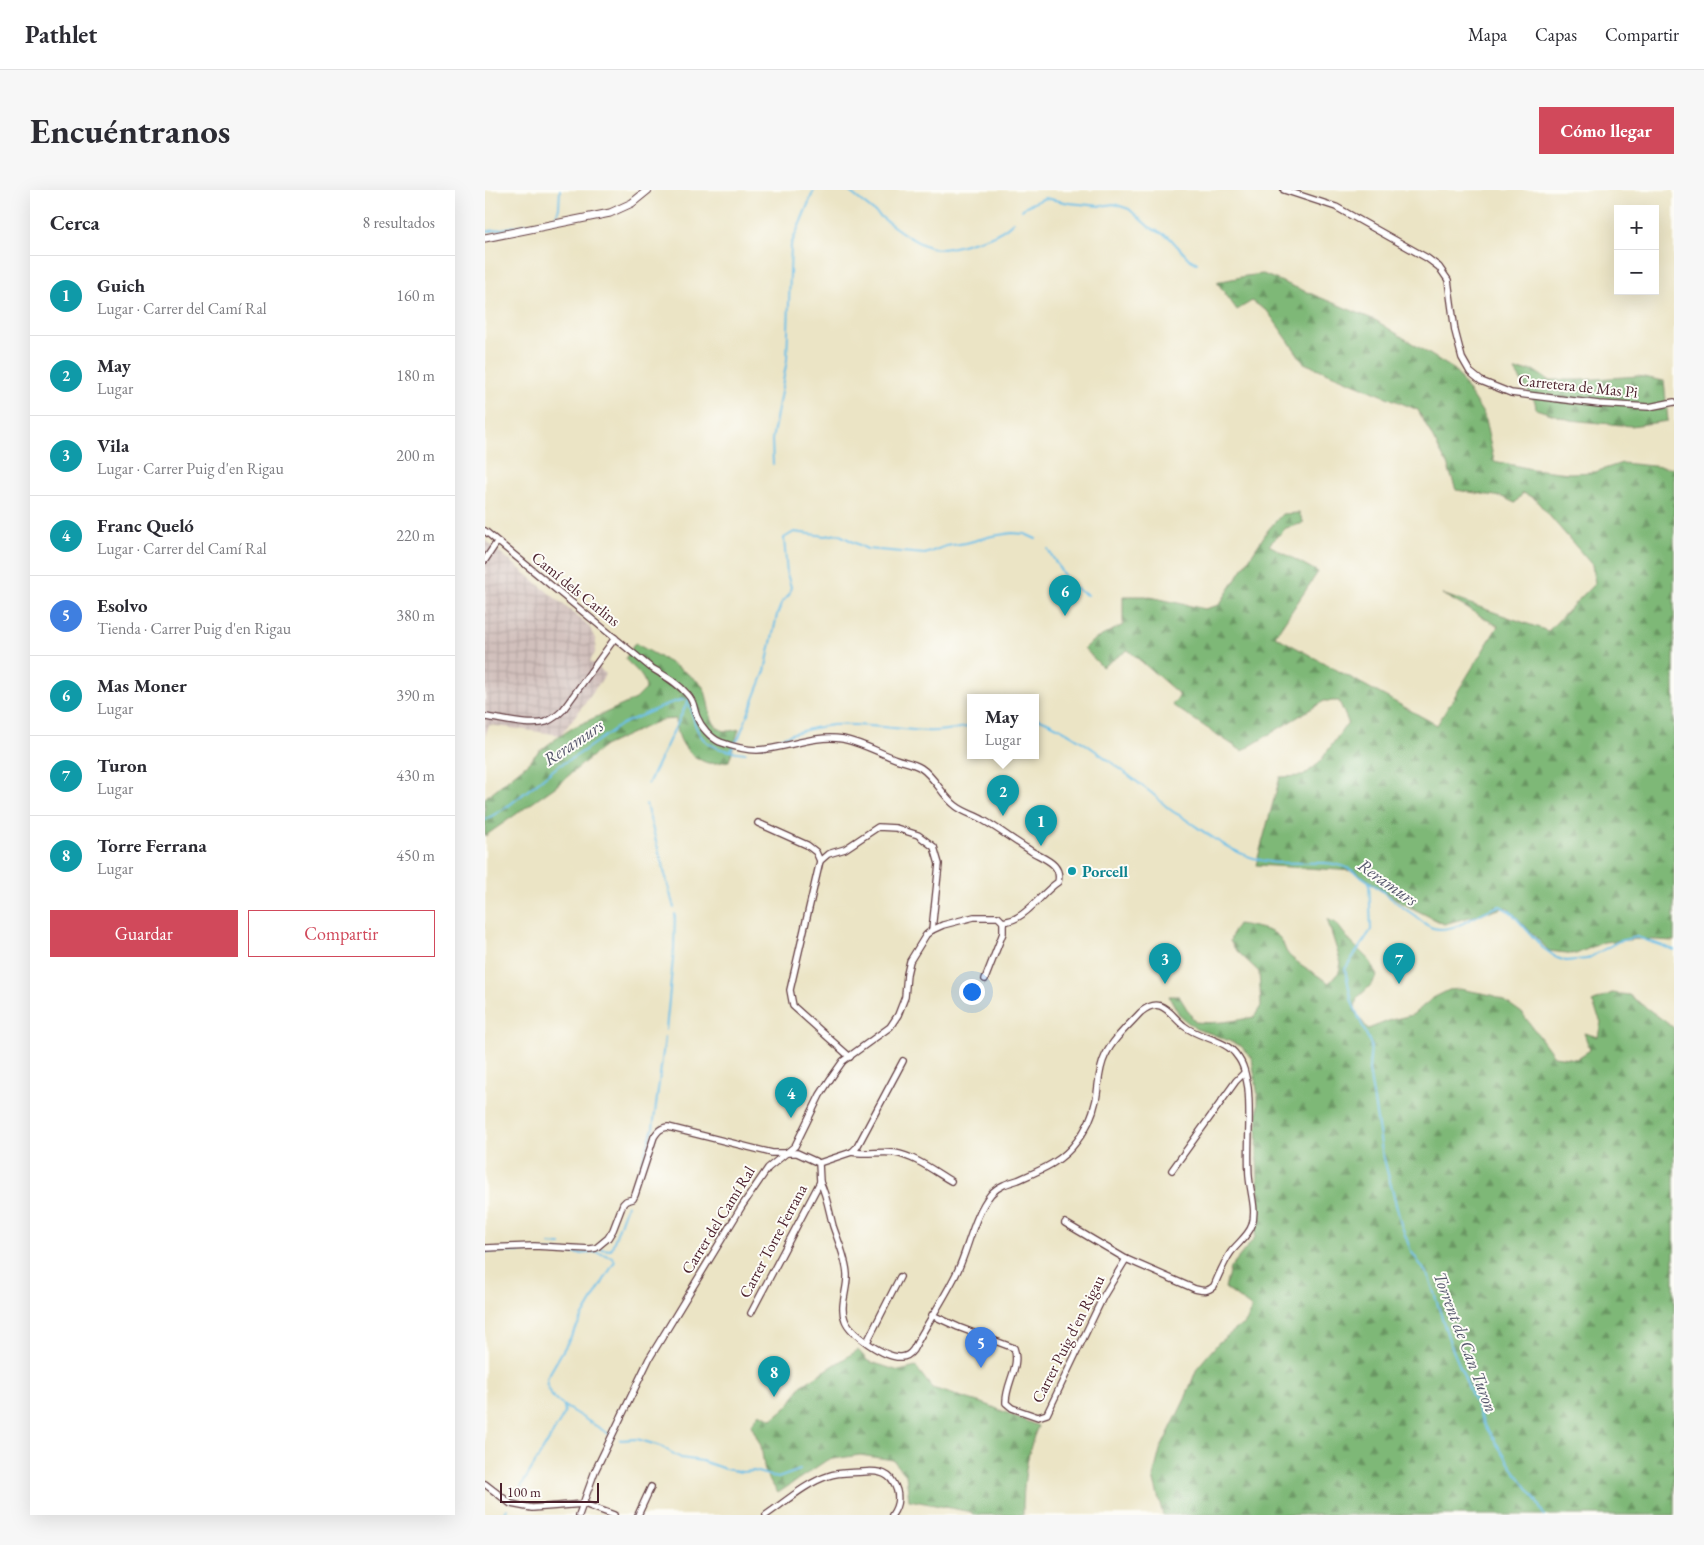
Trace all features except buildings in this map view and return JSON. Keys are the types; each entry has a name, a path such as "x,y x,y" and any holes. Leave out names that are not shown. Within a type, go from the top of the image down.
{"street":[{"path":"485,238 609,213 632,203 648,190"},
{"name":"Carretera de Mas Pi","path":"1284,190 1335,207 1427,258 1439,267 1448,280 1455,331 1462,358 1471,372 1481,381 1511,393 1599,404 1649,407 1674,402"},
{"name":"Camí dels Carlins","path":"485,531 650,667 679,686 694,702 698,719 709,735 718,741 754,750 769,749 808,739 825,737 854,742 922,769 931,777 946,798 956,806 965,812 981,818 1053,864 1060,876 1058,882 1047,889 1022,916 1003,922"},
{"path":"485,560 497,542"},
{"path":"485,717 524,723 538,723 557,716 615,638"},
{"path":"758,824 807,845 816,852 819,861 790,990 791,998 793,1006 850,1057"},
{"path":"819,861 828,854 845,849 878,827 896,828 918,835 934,847 939,864 932,930 974,917 998,917 1003,922 1003,934 985,978"},
{"name":"Carrer del Camí Ral","path":"579,1515 595,1470 649,1359 767,1168 795,1146 820,1095 831,1078 843,1062 890,1027 898,1015 905,997 910,961 916,949 932,930"},
{"path":"932,1315 951,1284 980,1213 992,1194 1003,1186 1055,1163 1079,1140 1093,1109 1105,1055 1141,1012 1155,1004 1165,1008 1189,1030 1233,1050 1243,1065 1248,1088 1249,1175 1254,1211 1251,1229 1232,1251 1214,1286 1207,1291 1195,1289 1126,1259 1065,1223"},
{"path":"485,1248 534,1246 590,1249 603,1244 613,1230 623,1204 633,1199 654,1137 663,1128 668,1127 772,1153 797,1154 819,1162 852,1152 857,1147 903,1061"},
{"path":"1172,1170 1236,1081 1245,1073"},
{"path":"852,1152 859,1154 895,1153 922,1164 951,1181"},
{"name":"Carrer Torre Ferrana","path":"819,1162 820,1182 826,1195 828,1210 847,1273 843,1314 845,1322 867,1342 894,1356 902,1357 913,1350 932,1315"},
{"name":"Carrer Torre Ferrana","path":"751,1313 820,1182"},
{"name":"Carrer Puig d'en Rigau","path":"932,1315 1014,1348 1016,1354 1015,1366 1006,1395 1006,1403 1012,1408 1038,1418 1047,1414 1103,1297 1126,1259"},
{"path":"867,1342 900,1277"},
{"path":"766,1515 805,1488 827,1476 879,1472 887,1475 892,1480 898,1495 897,1504 892,1515"},
{"path":"485,1484 511,1504 532,1508 584,1504 614,1515"},
{"path":"637,1515 651,1487"}],"shaded area":[{"path":"485,540 589,626 596,641 595,653 590,661 606,674 561,735 489,725 485,737"}],"green space":[{"path":"1263,274 1375,320 1455,370 1484,415 1494,461 1532,469 1569,473 1595,472 1622,463 1674,468 1674,941 1639,939 1604,942 1576,954 1549,951 1507,907 1444,924 1402,903 1355,871 1256,865 1280,777 1303,776 1319,763 1348,722 1339,701 1324,701 1242,751 1172,705 1180,695 1128,650 1102,667 1084,648 1094,640 1123,625 1123,596 1146,596 1205,609 1219,605 1268,530 1282,514 1299,513 1304,523 1286,528 1269,545 1318,572 1275,636 1437,725 1498,626 1442,594 1548,631 1595,583 1592,565 1534,498 1523,493 1515,503 1502,497 1456,490 1447,464 1418,410 1304,363 1268,312 1252,301 1237,310 1217,282"},
{"path":"1533,370 1548,380 1638,376 1664,381 1668,421 1631,426 1570,420 1536,409 1535,402 1515,371"},
{"path":"635,643 682,670 703,687 712,718 717,727 725,731 739,729 729,761 710,763 698,759 683,745 678,733 676,719 661,720 604,746 555,787 485,836 485,798 557,738 574,727 636,699 646,689 644,680 639,672 625,659"},
{"path":"1327,919 1336,923 1350,941 1370,961 1377,976 1357,998 1354,1011 1368,1029 1391,1020 1412,1015 1433,998 1449,990 1460,989 1492,995 1505,1001 1522,1013 1554,1056 1576,1059 1590,1050 1584,1033 1598,1037 1601,1022 1592,1002 1612,993 1629,995 1674,1028 1674,1515 1163,1515 1153,1477 1160,1450 1185,1399 1197,1368 1219,1342 1246,1322 1252,1308 1225,1288 1230,1268 1255,1237 1259,1203 1257,1156 1258,1096 1252,1059 1241,1046 1196,1029 1180,1016 1169,996 1179,996 1195,1022 1225,1022 1254,1017 1261,1006 1259,972 1235,949 1230,941 1238,924 1260,928 1276,934 1291,957 1329,983 1339,972 1341,963"},
{"path":"858,1350 868,1361 899,1371 916,1367 932,1388 988,1405 1038,1426 1026,1470 1023,1515 973,1515 971,1512 909,1500 906,1475 893,1460 860,1455 827,1460 778,1493 765,1473 761,1446 751,1425 760,1413 772,1419 789,1405 801,1386"}],"waterway":[{"path":"485,232 555,219 559,208 560,190"},
{"path":"773,464 772,440 787,360 791,245 814,190"},
{"path":"847,190 906,235 931,247 946,249 983,239 999,233 1013,222"},
{"path":"1022,210 1026,206 1045,198 1100,206 1114,204 1129,209 1149,227 1169,237 1189,259 1197,263"},
{"path":"730,751 739,737 765,671 777,615 782,602 789,595 791,587 787,574 784,538 794,532 825,536 838,534 867,549 925,554 946,546 1012,533 1025,534 1036,539"},
{"path":"1048,549 1074,587 1087,595"},
{"name":"Reramurs","path":"485,820 507,807 557,767 622,724 684,699"},
{"path":"648,784 689,699"},
{"name":"Reramurs","path":"689,704 696,727 704,740 723,750 746,753"},
{"name":"Reramurs","path":"1039,719 1080,740 1109,760 1171,810 1233,850 1270,862 1329,863 1345,867 1364,877 1425,924 1433,928 1451,928 1500,906 1511,912 1543,948 1557,958 1566,961 1587,959 1619,941 1637,937 1674,950"},
{"name":"Reramurs","path":"763,746 796,732 832,725 867,725 931,731 967,727"},
{"path":"646,804 674,908"},
{"name":"Torrent de Can Turon","path":"1369,881 1371,930 1345,969 1352,1002 1371,1045 1369,1070 1382,1151 1401,1224 1411,1251 1429,1277 1450,1343 1484,1424 1534,1497 1544,1515"},
{"path":"666,1030 674,949 675,914"},
{"path":"631,1195 653,1128 665,1037"},
{"path":"601,1249 611,1250 627,1205"},
{"path":"549,1244 561,1245"},
{"path":"485,1252 554,1251 580,1254 595,1252 612,1257 615,1261 547,1378 549,1392 564,1406 565,1413 513,1500"},
{"path":"564,1406 609,1434"},
{"path":"620,1440 637,1439 660,1446 681,1458 702,1461 725,1469 742,1472 754,1471 778,1478 800,1470"},
{"path":"504,1515 507,1509"}],"place":[{"name":"Mas Moner","path":"1065,616"},
{"name":"May","path":"1003,816"},
{"name":"Guich","path":"1041,846"},
{"name":"Porcell","path":"1072,871"},
{"name":"Vila","path":"1165,984"},
{"name":"Turon","path":"1399,984"},
{"name":"Franc Queló","path":"791,1118"},
{"name":"Esolvo","path":"981,1368"},
{"name":"Torre Ferrana","path":"774,1397"}]}
